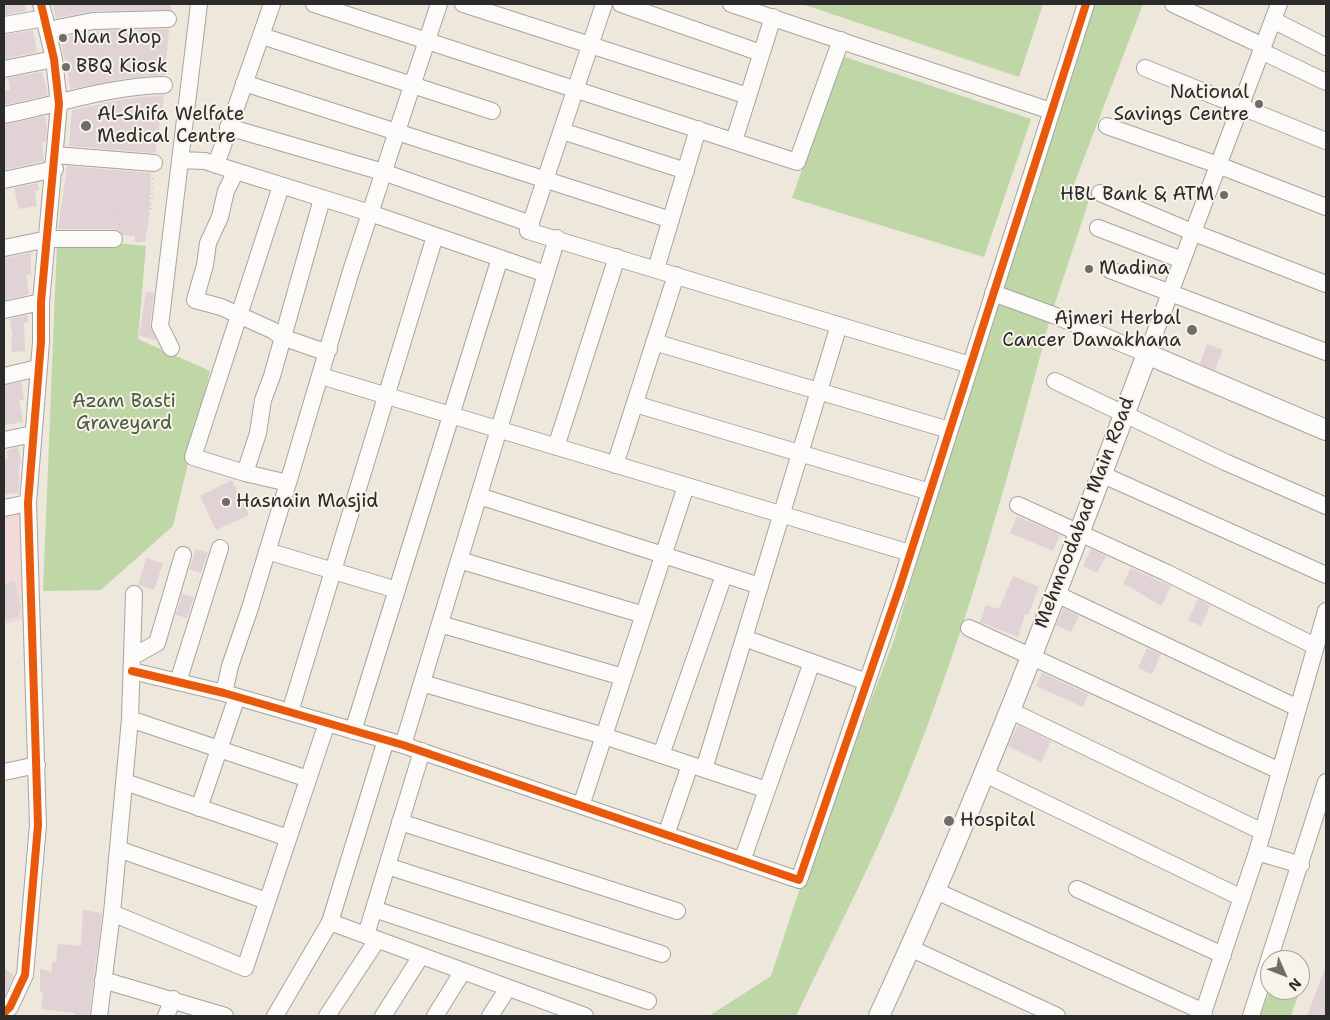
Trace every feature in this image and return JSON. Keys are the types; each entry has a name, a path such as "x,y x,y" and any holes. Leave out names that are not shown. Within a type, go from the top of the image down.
{"main road":[{"name":"Mehmoodabad Main Road","path":"882,1015 985,774 1147,354"},
{"path":"1147,354 1326,430"}],"street":[{"path":"171,348 160,326 199,4"},
{"path":"216,165 272,4"},
{"path":"314,4 797,162 840,40"},
{"path":"198,808 218,748 231,695 230,666 250,608 370,213 439,4"},
{"path":"463,4 748,96"},
{"path":"604,4 528,231 557,238 970,365"},
{"path":"621,4 762,52"},
{"path":"731,4 1051,111"},
{"path":"132,664 178,682 231,695 422,751 799,880 930,492 1086,4"},
{"path":"1173,4 1326,82"},
{"name":"Mehmoodabad Main Road","path":"1147,354 1279,4"},
{"path":"4,1013 10,1007 25,975 38,825 28,503 41,342 41,302 59,104 54,59 45,17"},
{"path":"4,26 45,17 96,21 168,19"},
{"path":"734,141 773,17"},
{"path":"1273,20 1326,47"},
{"path":"262,36 492,111"},
{"path":"4,69 54,59"},
{"path":"1145,68 1326,141"},
{"path":"244,83 546,178 671,220"},
{"path":"4,115 59,104 72,99 148,85 164,85"},
{"path":"1107,126 1326,206"},
{"path":"228,127 384,172 531,224"},
{"path":"656,269 698,130"},
{"path":"562,131 686,171"},
{"path":"180,160 205,161 370,213 546,274"},
{"path":"4,180 55,162 154,163"},
{"path":"236,171 226,191 220,217 208,243 205,265 194,300 221,307 239,317 272,330 282,337 319,350 329,349"},
{"path":"281,186 193,457 245,473 288,483"},
{"path":"1100,192 1192,232 1326,284"},
{"path":"245,473 258,433 262,400 272,376 322,199"},
{"path":"1098,228 1182,260"},
{"path":"4,248 48,239 116,235"},
{"path":"290,712 435,236"},
{"path":"403,745 557,238"},
{"path":"556,447 617,257"},
{"path":"353,731 500,258"},
{"path":"1110,270 1326,352"},
{"path":"616,465 676,275"},
{"path":"993,293 1056,316 1147,354"},
{"path":"4,310 41,302"},
{"path":"666,835 697,767 744,638 839,325"},
{"path":"654,342 949,430"},
{"path":"4,376 38,368"},
{"path":"321,376 910,553"},
{"path":"1055,381 1225,462 1326,506"},
{"path":"635,404 930,492"},
{"path":"4,440 33,434"},
{"path":"1101,474 1326,575"},
{"path":"581,806 686,486"},
{"path":"478,496 760,586"},
{"path":"4,508 28,503"},
{"path":"1018,505 1164,572 1315,646"},
{"path":"178,682 220,548"},
{"path":"267,551 397,590"},
{"path":"132,664 157,643 183,555"},
{"path":"459,560 644,616"},
{"path":"661,756 724,575"},
{"path":"1054,593 1298,708"},
{"path":"99,1016 112,914 125,782 130,719 134,594"},
{"path":"936,891 1203,1014 1257,852 1326,611"},
{"path":"440,624 623,677"},
{"path":"969,628 1280,771"},
{"path":"744,638 867,682"},
{"path":"742,861 812,662"},
{"path":"422,684 604,736 767,790"},
{"path":"1009,710 1263,832"},
{"path":"130,719 308,779"},
{"path":"112,914 245,968 327,723"},
{"path":"275,1016 330,922 386,740"},
{"path":"327,1016 372,938 374,909 422,751"},
{"path":"4,772 37,765"},
{"path":"985,774 1242,898"},
{"path":"125,782 288,838"},
{"path":"1252,1016 1326,782"},
{"path":"400,822 677,912"},
{"path":"118,849 267,901"},
{"path":"1257,852 1301,865"},
{"path":"387,866 662,954"},
{"path":"1077,889 1223,955"},
{"path":"374,909 648,1001"},
{"path":"330,922 508,988 553,1011 585,1016"},
{"path":"910,948 1058,1016"},
{"path":"383,1016 420,956"},
{"path":"436,1016 463,971"},
{"path":"104,980 173,999 217,1015"},
{"path":"490,1016 508,988"},
{"path":"166,1016 173,999"}],"path":[{"path":"96,21 98,56"},
{"path":"150,209 154,163"},
{"path":"116,235 120,209"}],"shaded area":[{"path":"19,512 26,618 4,625 4,515"}],"green space":[{"path":"802,4 1043,4 1019,77"},
{"path":"1095,4 1143,4 1074,184 1092,191 1054,306 1002,288"},
{"path":"842,56 1031,119 984,257 792,198"},
{"name":"Azam Basti Graveyard","path":"97,241 146,246 138,339 210,371 173,526 101,590 43,591 57,243"},
{"path":"993,301 1049,323 980,570 917,753 882,838 796,1016 709,1016 771,976 799,891 894,640"},
{"path":"1266,1000 1297,1000 1291,1016 1260,1016"}],"building":[{"path":"4,4 25,4 26,11 4,15"},
{"path":"52,4 171,4 171,10 93,11 56,18"},
{"path":"169,29 165,75 122,79 71,89 60,38 94,31"},
{"path":"33,30 37,52 4,59 4,35"},
{"path":"42,72 48,95 4,105 4,91 10,90 8,78"},
{"path":"164,95 155,153 69,146 72,110 125,99"},
{"path":"45,116 47,128 46,141 42,142 44,161 4,170 4,125"},
{"path":"67,166 151,173 149,218 145,242 135,242 135,236 123,235 114,229 58,229"},
{"path":"38,183 39,190 35,191 37,206 19,209 14,188"},
{"path":"31,253 31,274 26,275 29,294 4,300 4,258"},
{"path":"146,292 154,293 150,325 156,340 139,336"},
{"path":"27,315 28,322 24,323 25,351 12,352 11,337 13,337 10,319"},
{"path":"1207,344 1223,350 1215,370 1200,364"},
{"path":"21,382 24,400 19,400 23,422 5,425 4,386"},
{"path":"18,447 21,463 19,466 19,493 4,494 4,459 8,459 7,450"},
{"path":"232,480 249,515 216,530 200,496"},
{"path":"1017,516 1060,535 1053,551 1010,533"},
{"path":"196,549 208,553 201,573 189,569"},
{"path":"1091,549 1106,556 1097,573 1083,566"},
{"path":"146,558 163,563 154,590 138,585"},
{"path":"1131,568 1171,586 1161,606 1123,583"},
{"path":"1013,576 1039,587 1028,615 1025,614 1018,637 980,622 986,605 999,609"},
{"path":"14,581 21,609 19,611 20,616 4,620 4,584"},
{"path":"182,594 194,597 187,618 176,615"},
{"path":"1198,599 1210,606 1201,626 1188,620"},
{"path":"1063,608 1079,616 1071,632 1056,625"},
{"path":"1147,648 1161,654 1152,674 1138,668"},
{"path":"1042,673 1088,694 1083,707 1036,686"},
{"path":"1018,725 1051,741 1041,762 1008,746"},
{"path":"83,910 102,913 89,1016 75,1016 75,1013 41,1009 43,993 40,992 40,969 52,972 52,962 56,962 58,944 81,946"},
{"path":"4,968 14,976 4,997"},
{"path":"1325,968 1326,1016 1307,1016"}],"cycle path":[{"path":"4,1013 10,1007 25,975 38,825 28,503 41,342 41,302 59,104 54,59 41,4"},
{"path":"132,671 224,693 403,745 799,880 900,586 1086,4"}],"place":[{"name":"Nan Shop","path":"63,38"},
{"name":"BBQ Kiosk","path":"66,67"},
{"name":"National Savings Centre","path":"1259,104"},
{"name":"Al-Shifa Welfate Medical Centre","path":"86,126"},
{"name":"HBL Bank & ATM","path":"1224,195"},
{"name":"Madina","path":"1089,269"},
{"name":"Ajmeri Herbal Cancer Dawakhana","path":"1192,330"},
{"name":"Hasnain Masjid","path":"226,502"},
{"name":"Hospital","path":"949,821"}]}
